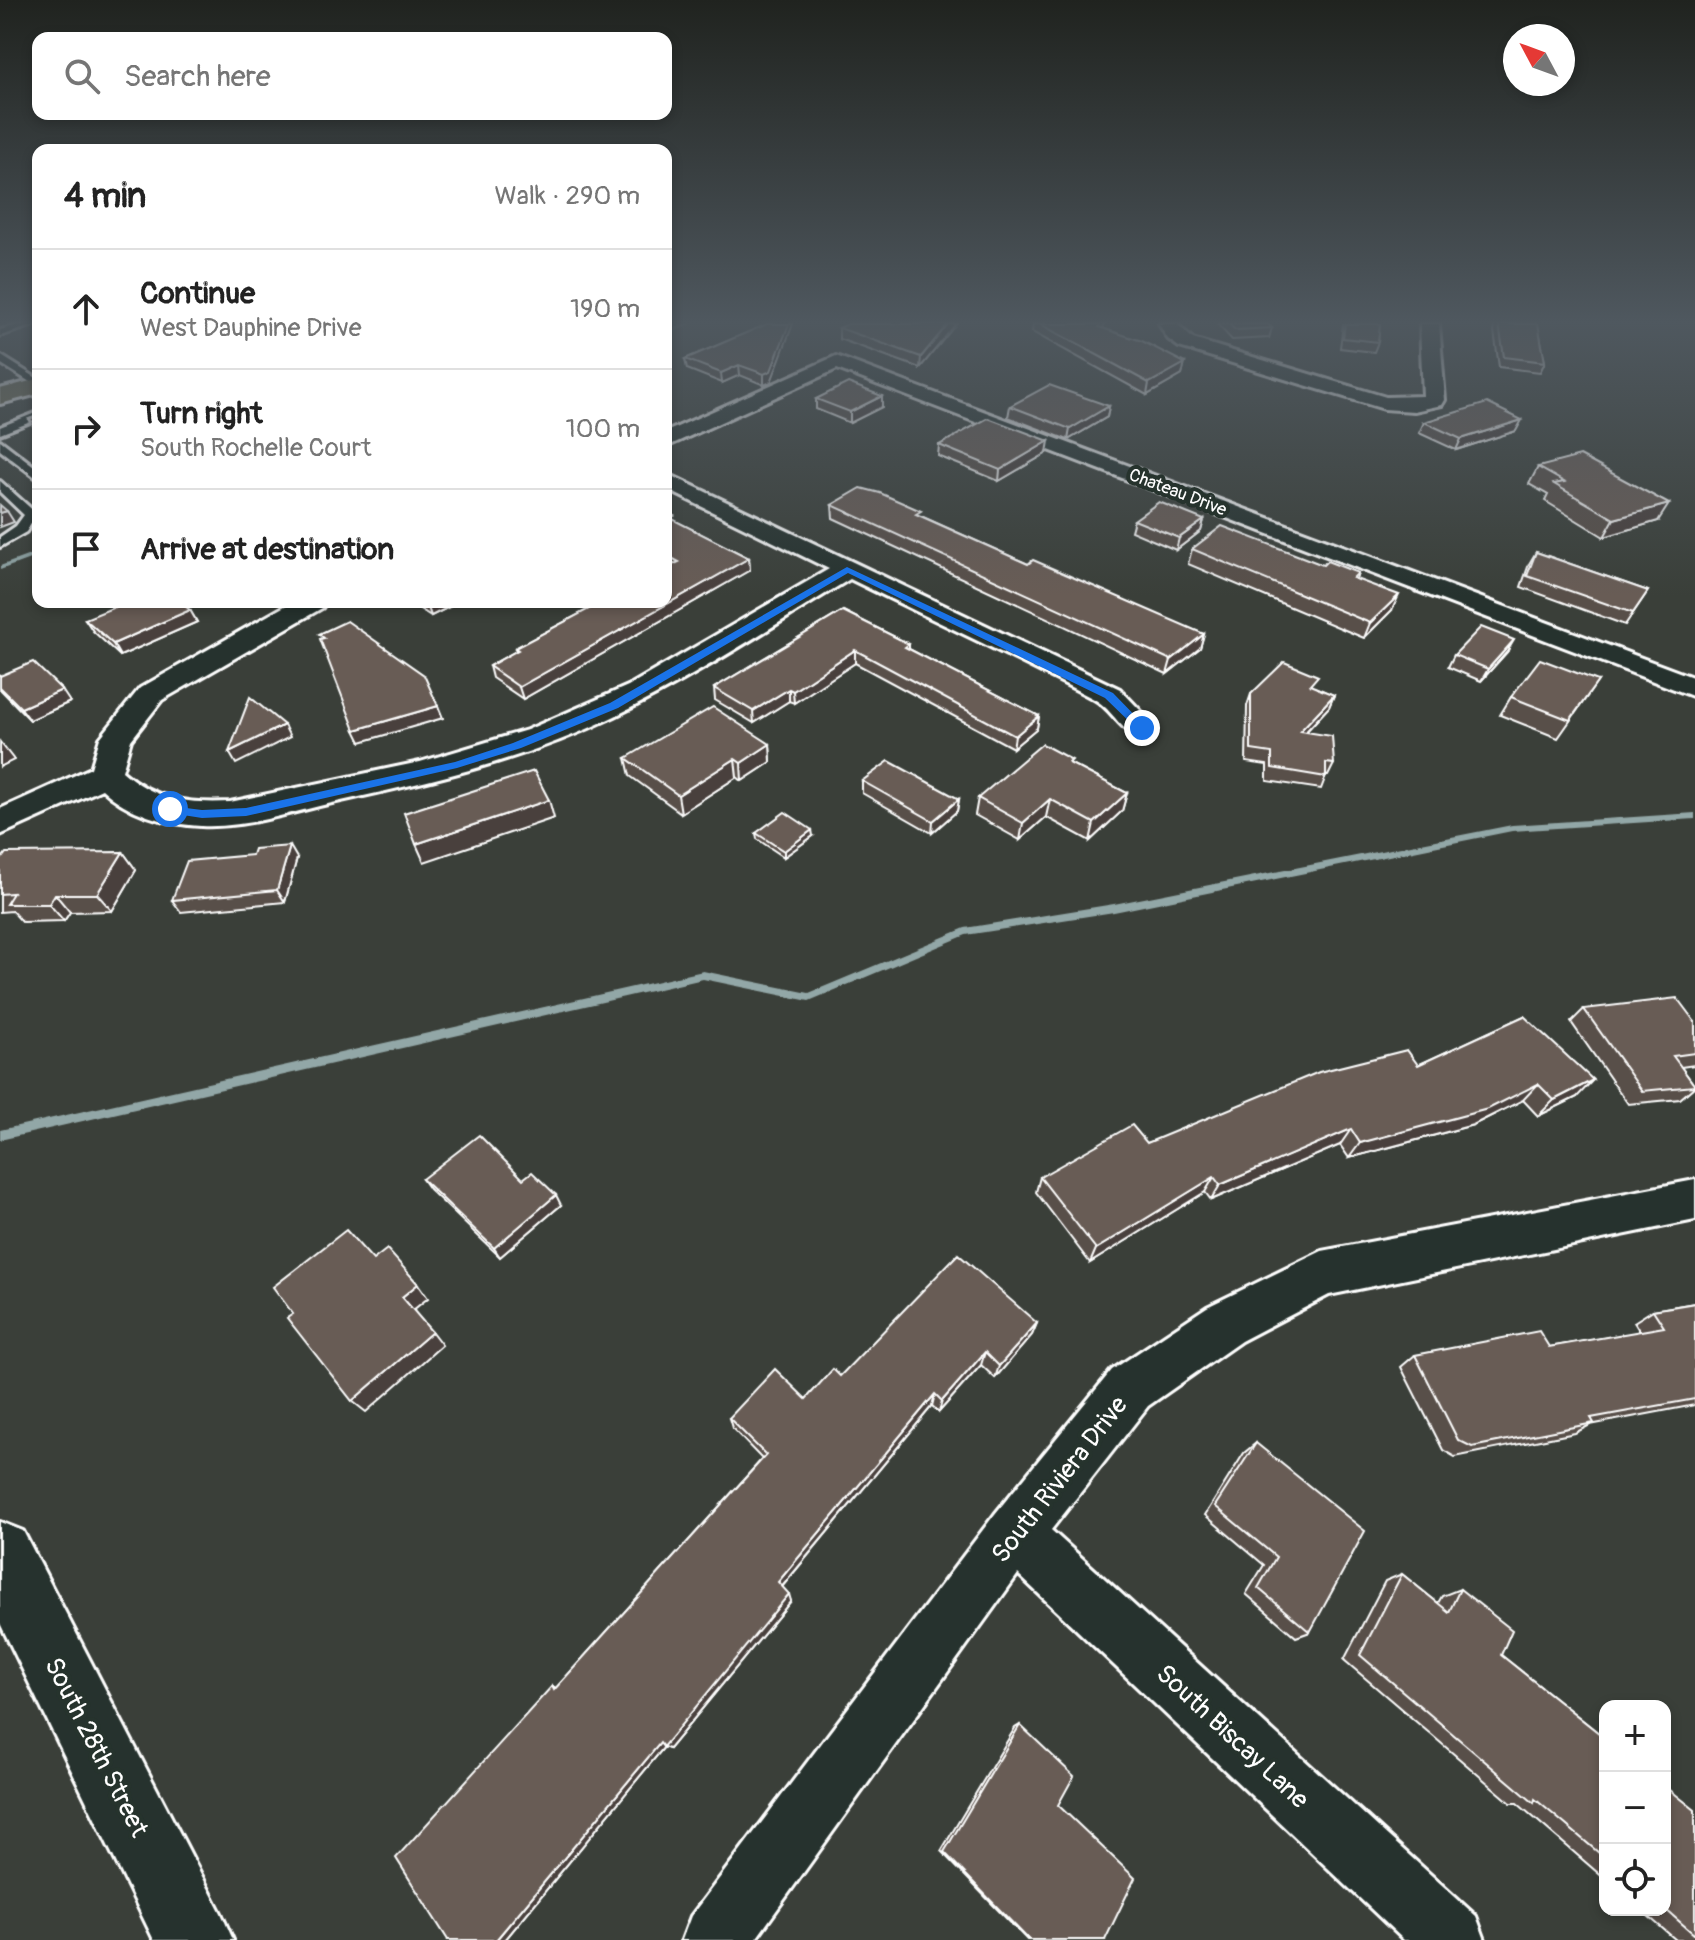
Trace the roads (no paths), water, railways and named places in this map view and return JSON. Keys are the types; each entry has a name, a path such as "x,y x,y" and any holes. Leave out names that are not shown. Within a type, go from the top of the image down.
{"street":[{"name":"Chateau Drive","path":"672,437 722,415"},
{"name":"Chateau Drive","path":"974,415 1695,688"},
{"path":"672,483 1109,695 1142,728"},
{"path":"105,774 134,797 170,809 202,814 246,812 457,765 517,746 614,706 847,570"},
{"path":"0,823 105,774 116,738 151,694 302,608"},
{"name":"South Riviera Drive","path":"715,1940 1014,1533 1130,1388 1224,1324 1322,1274 1695,1200"},
{"name":"South Biscay Lane","path":"1014,1533 1452,1940"},
{"name":"South 28th Street","path":"0,1554 194,1940"}],"lane":[{"path":"0,431 32,416"},
{"path":"0,444 32,470"},
{"path":"0,485 31,514 21,529 0,543"}],"waterway":[{"path":"0,568 32,556"},
{"path":"0,1135 703,975 809,997 965,932 1114,908 1512,828 1695,816"}]}
